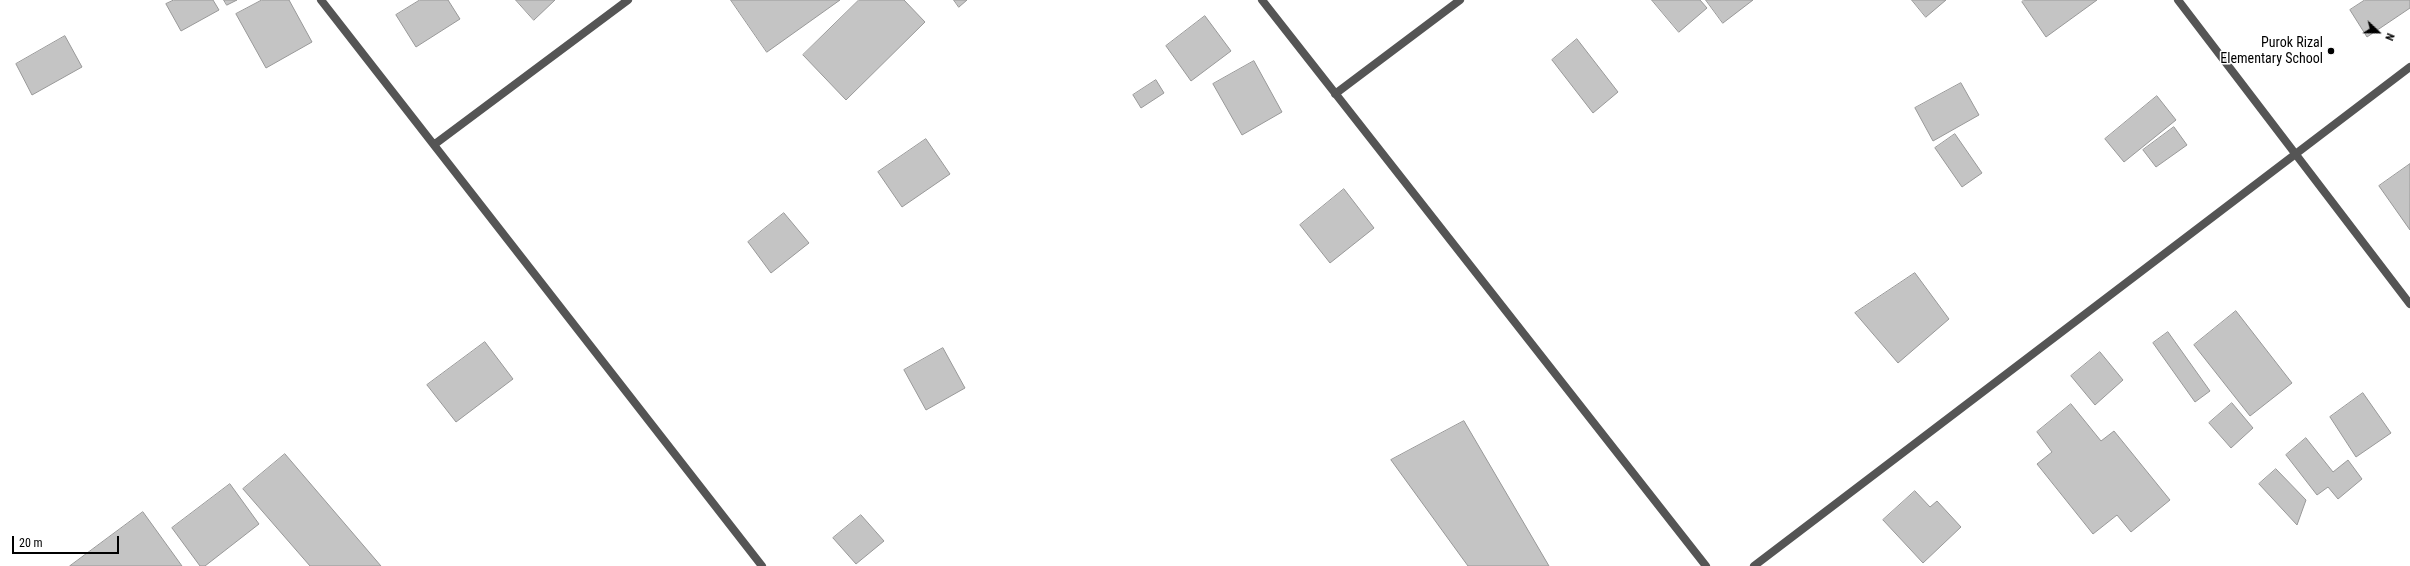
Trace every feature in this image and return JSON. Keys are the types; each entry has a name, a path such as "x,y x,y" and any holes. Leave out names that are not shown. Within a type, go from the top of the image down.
{"street":[{"path":"321,0 435,144 762,566"},
{"path":"435,144 628,0"},
{"path":"1262,0 1706,566"},
{"path":"1335,94 1460,0"},
{"path":"2178,0 2410,304"},
{"path":"1754,566 2410,67"}],"building":[{"path":"174,0 213,0 219,10 181,31 166,4"},
{"path":"224,0 237,0 227,5"},
{"path":"262,0 289,0 312,42 266,68 236,14"},
{"path":"420,0 448,0 460,19 416,47 396,15"},
{"path":"516,0 555,0 534,20"},
{"path":"731,0 840,0 767,52"},
{"path":"859,0 904,0 925,22 846,100 803,55"},
{"path":"954,0 967,0 959,7"},
{"path":"1652,0 1700,0 1707,8 1679,32"},
{"path":"1706,0 1753,0 1723,23"},
{"path":"1912,0 1946,0 1926,17"},
{"path":"2024,0 2097,0 2046,37 2022,2"},
{"path":"2365,0 2410,0 2410,8 2367,37 2350,10"},
{"path":"1205,16 1231,51 1191,81 1166,46"},
{"path":"65,36 82,67 32,95 16,64"},
{"path":"1577,39 1618,92 1593,113 1552,60"},
{"path":"1254,61 1282,112 1242,135 1213,84"},
{"path":"1156,80 1164,93 1141,108 1133,95"},
{"path":"1961,83 1979,115 1933,141 1915,108"},
{"path":"2157,96 2176,120 2124,162 2105,139"},
{"path":"2174,127 2187,145 2156,167 2143,150"},
{"path":"1955,134 1982,173 1962,187 1935,148"},
{"path":"926,139 950,174 902,207 878,172"},
{"path":"2410,164 2410,230 2379,186"},
{"path":"1344,189 1374,228 1330,263 1300,225"},
{"path":"784,213 809,243 771,273 748,242"},
{"path":"1915,273 1949,319 1898,363 1855,313"},
{"path":"2236,311 2292,383 2250,416 2194,345"},
{"path":"2168,332 2210,391 2195,402 2153,343"},
{"path":"485,342 513,379 456,422 427,385"},
{"path":"943,348 965,388 926,410 904,370"},
{"path":"2100,352 2123,380 2095,405 2071,376"},
{"path":"2363,393 2391,433 2356,457 2330,417"},
{"path":"2232,403 2253,428 2231,448 2209,423"},
{"path":"2071,404 2101,441 2114,431 2170,500 2131,532 2117,515 2093,534 2037,464 2052,452 2037,432"},
{"path":"1464,421 1549,566 1468,566 1391,460"},
{"path":"2306,438 2333,472 2348,460 2362,479 2338,499 2328,487 2317,495 2286,455"},
{"path":"285,454 381,566 310,566 243,489"},
{"path":"2276,469 2306,500 2297,525 2259,484"},
{"path":"230,484 259,524 205,566 200,566 172,528"},
{"path":"1915,491 1930,507 1937,501 1961,527 1923,563 1883,520"},
{"path":"143,512 182,566 70,566"},
{"path":"861,515 884,541 856,564 833,538"}],"place":[{"name":"Purok Rizal Elementary School","path":"2331,51"}]}
